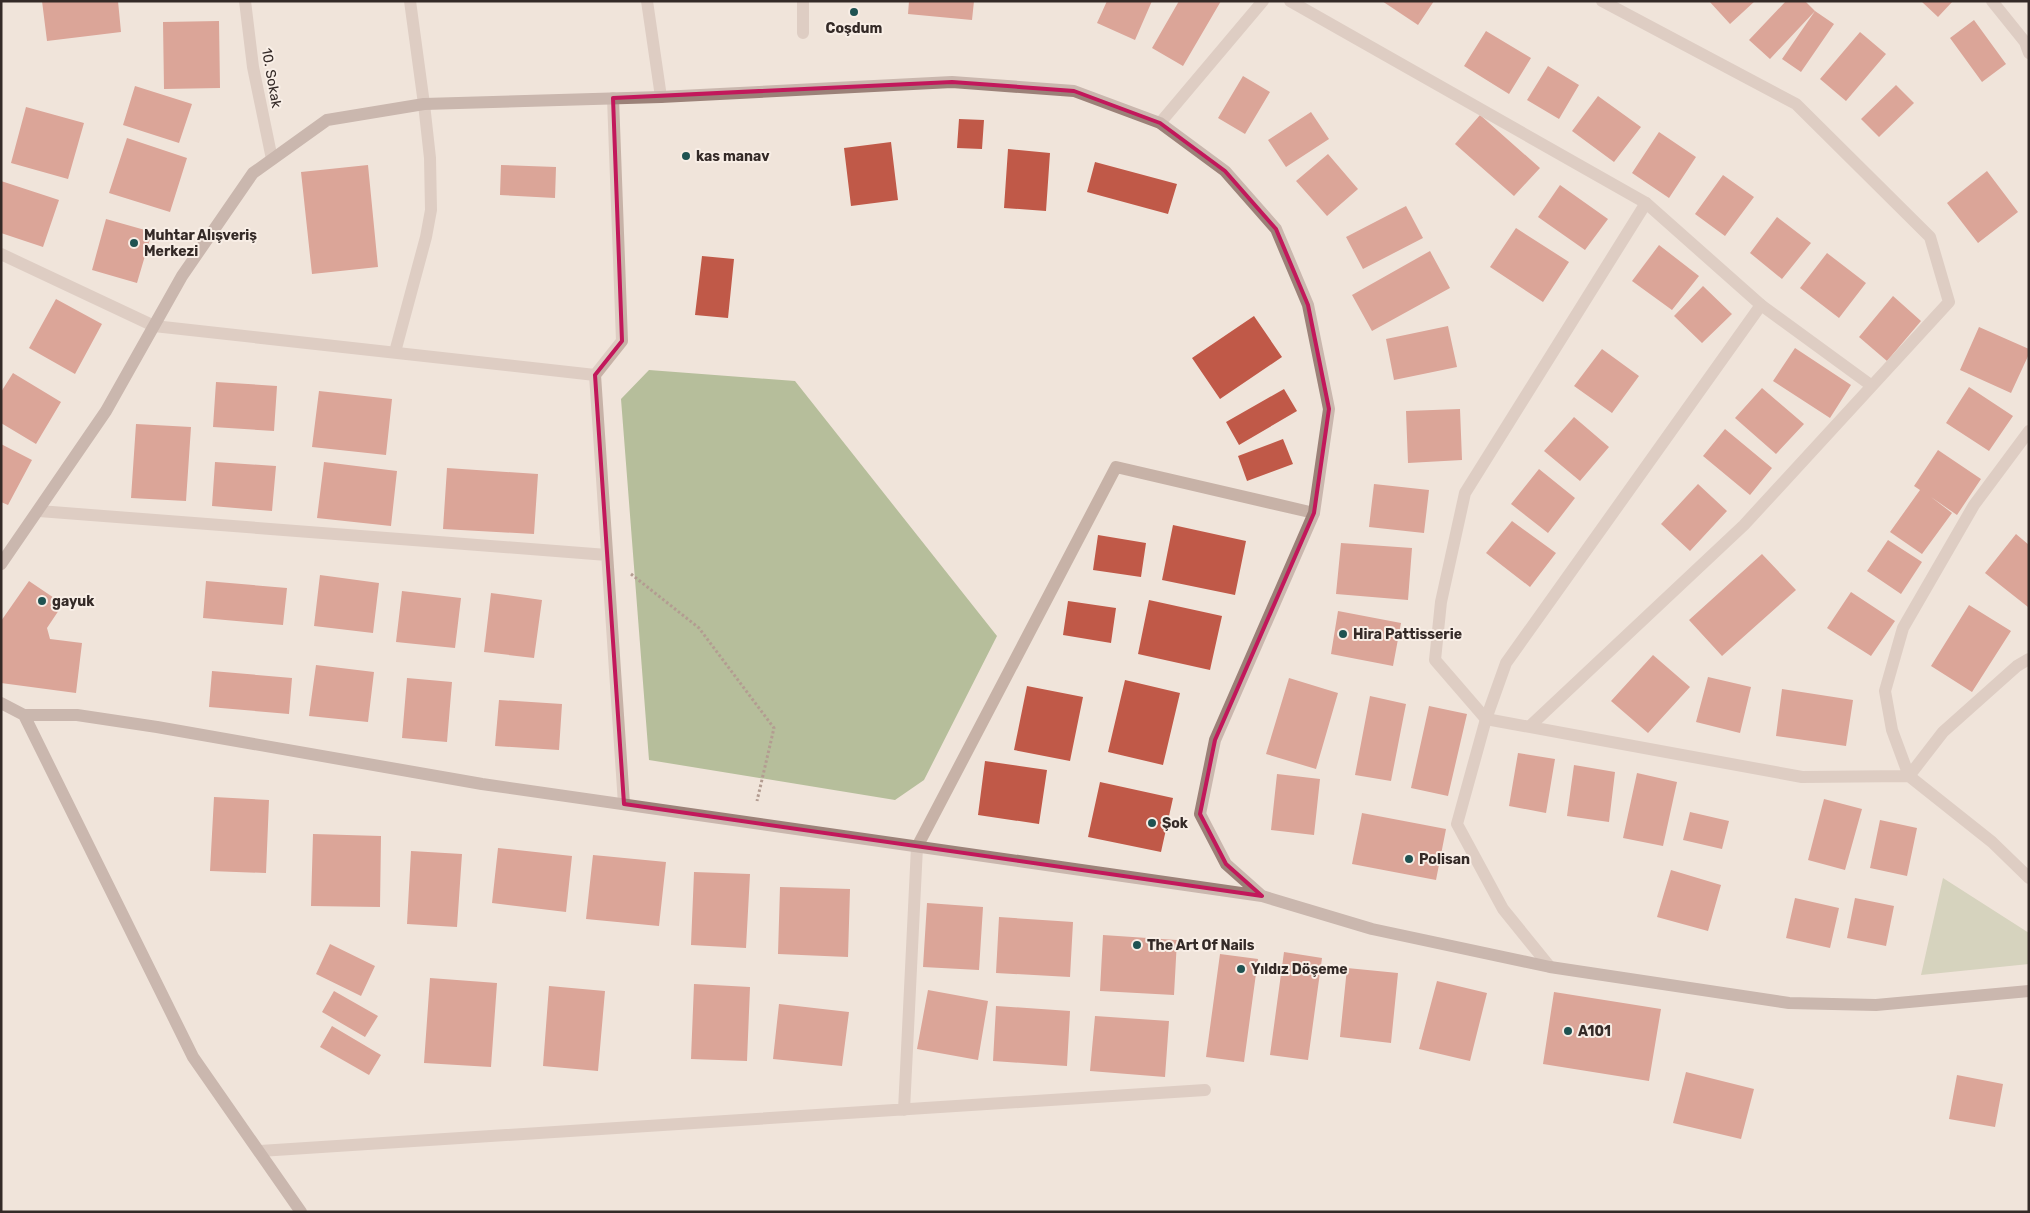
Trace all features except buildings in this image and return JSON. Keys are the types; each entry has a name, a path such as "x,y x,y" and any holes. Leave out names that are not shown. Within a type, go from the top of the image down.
{"street":[{"name":"10. Sokak","path":"245,1 253,67 272,159"},
{"path":"395,352 426,237 431,210 430,158 410,1"},
{"path":"646,1 661,97"},
{"path":"803,33 804,1"},
{"path":"1160,123 1263,1"},
{"path":"1290,1 1646,203 1761,305 1872,386"},
{"path":"1530,726 1744,525 1949,302 1930,237 1796,104 1602,1"},
{"path":"1992,1 2025,42 2029,53"},
{"path":"1,564 106,411 182,276 253,173 327,120 424,104 661,97 952,82 1074,91 1160,123 1226,171 1276,229 1308,305 1329,409 1314,513 1215,740 1200,814 1226,864 1262,896"},
{"path":"613,98 622,341 595,375 624,804"},
{"path":"1646,203 1465,493 1441,602 1435,660 1486,719 1802,777 1909,776"},
{"path":"1,254 154,326 595,375"},
{"path":"1550,967 1503,909 1457,824 1486,719 1506,663 1761,305"},
{"path":"2029,430 1974,506 1903,628 1885,691 1892,730 1909,776 1992,842 2029,878"},
{"path":"904,1110 917,847 1116,467 1314,513"},
{"path":"39,510 607,554"},
{"path":"1909,776 1943,732 2017,666 2029,658"},
{"path":"1,703 24,715 77,715 157,727 482,784 1262,896 1372,930 1550,967 1789,1003 1876,1005 2029,991"},
{"path":"24,715 193,1057 302,1212"},
{"path":"260,1151 1205,1090"}],"path":[{"path":"607,554 699,628 774,728 752,823"}],"highlighted area":[{"path":"952,82 1074,91 1160,123 1225,171 1276,229 1308,305 1329,409 1314,513 1215,740 1200,814 1226,864 1262,896 624,804 595,375 622,341 613,98"}],"green space":[{"path":"649,370 795,381 997,636 924,780 895,800 649,760 621,399"},
{"path":"1943,878 2029,933 2029,964 1921,975"}],"place":[{"name":"Coşdum","path":"854,12"},
{"name":"kas manav","path":"686,156"},
{"name":"Muhtar Alışveriş Merkezi","path":"134,243"},
{"name":"gayuk","path":"42,601"},
{"name":"Hira Pattisserie","path":"1343,634"},
{"name":"Şok","path":"1152,823"},
{"name":"Polisan","path":"1409,859"},
{"name":"The Art Of Nails","path":"1137,945"},
{"name":"Yıldız Döşeme","path":"1241,969"},
{"name":"A101","path":"1568,1031"}]}
